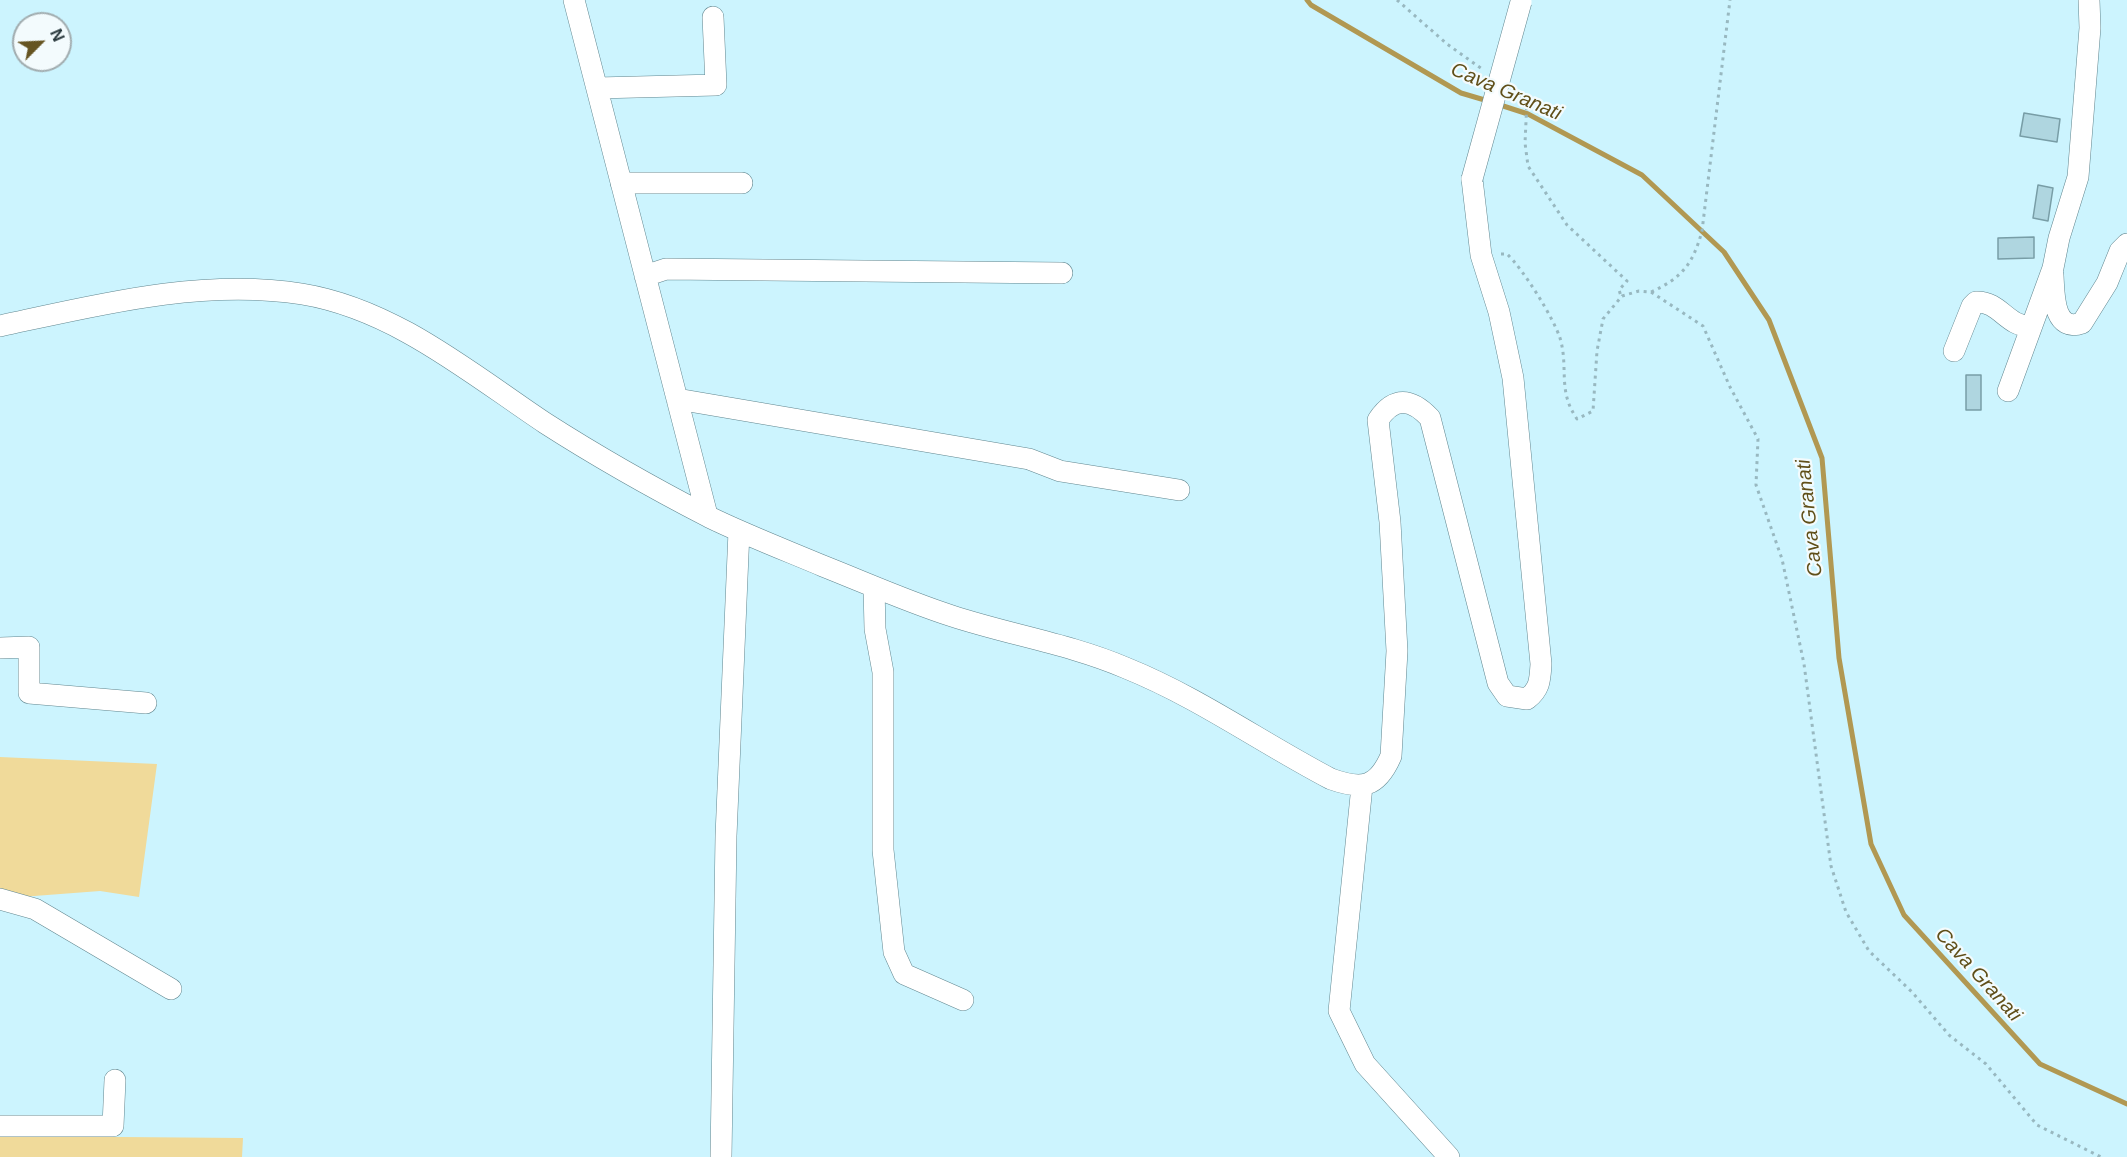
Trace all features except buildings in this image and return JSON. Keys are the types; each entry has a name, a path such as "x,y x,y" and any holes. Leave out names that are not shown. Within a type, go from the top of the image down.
{"street":[{"path":"574,0 707,516"},
{"path":"2008,391 2053,268 2059,238 2078,177 2090,27 2088,0"},
{"path":"0,326 177,293 248,290 304,294 362,312 419,339 612,465 707,516 874,587 952,616 1084,652 1125,667 1173,688 1331,779 1349,785 1362,786 1377,780 1392,756 1397,651 1390,522 1378,420 1385,410 1395,404 1408,402 1419,406 1430,418 1498,683 1507,696 1527,699 1535,693 1540,683 1541,664 1513,378 1499,312 1481,255 1472,179 1521,1"},
{"path":"597,88 716,85 712,16"},
{"path":"621,183 742,183"},
{"path":"2053,268 2058,315 2065,324 2073,326 2082,323 2107,282 2120,251 2127,244"},
{"path":"645,276 666,269 1062,273"},
{"path":"1954,351 1972,306 1977,302 1993,304 2013,323 2030,326"},
{"path":"677,399 1029,459 1060,471 1179,490"},
{"path":"721,1157 726,836 739,531"},
{"path":"874,587 875,629 883,672 883,850 894,952 904,974 963,1000"},
{"path":"0,648 29,647 28,693 146,703"},
{"path":"1362,786 1339,1011 1365,1064 1449,1157"},
{"path":"0,899 35,909 171,989"},
{"path":"0,1126 113,1126 115,1080"}],"path":[{"path":"1397,0 1447,44 1491,75"},
{"path":"1651,292 1671,283 1680,275 1695,254 1702,231 1730,0"},
{"path":"1509,88 1527,100 1525,143 1528,166 1568,225 1627,281 1619,290 1622,296"},
{"path":"1481,255 1507,254 1522,269 1560,338 1567,404 1577,419 1593,411 1597,351 1603,320 1622,296 1639,291 1651,292 1703,326 1730,387 1758,439 1756,485 1782,559 1787,582 1804,664 1832,867 1846,912 1869,951 1912,992 1948,1035 1986,1064 2037,1125 2101,1157"}],"shaded area":[{"path":"0,757 157,764 139,897 100,891 21,897 0,892"},
{"path":"0,1136 243,1138 242,1157 0,1157"}],"waterway":[{"name":"Cava Granati","path":"1307,0 1311,5 1461,93 1488,101"},
{"name":"Cava Granati","path":"1497,104 1528,114 1642,175 1724,252 1769,320 1822,458 1839,658 1871,844 1904,915 2040,1064 2127,1104"}]}
